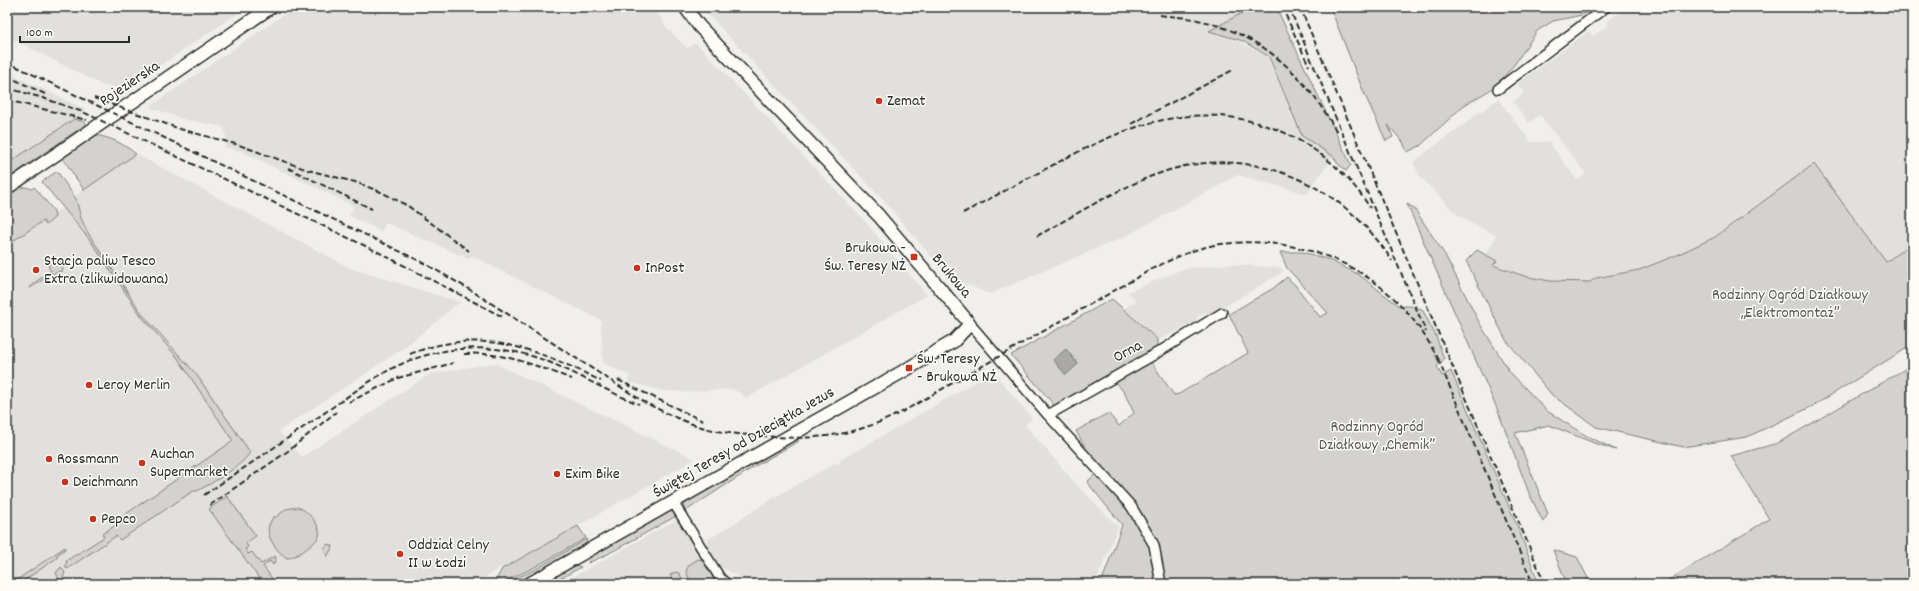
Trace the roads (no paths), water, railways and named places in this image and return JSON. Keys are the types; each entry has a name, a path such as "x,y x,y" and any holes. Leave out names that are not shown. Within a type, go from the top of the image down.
{"street":[{"name":"Pojezierska","path":"7,188 271,7"},
{"name":"Brukowa","path":"684,7 699,26 879,216 1048,415 1130,506 1154,545 1161,584"},
{"path":"1498,90 1606,7"},
{"name":"Orna","path":"1048,415 1222,313"},
{"name":"Świętej Teresy od Dzieciątka Jezus","path":"529,584 941,349 957,338 970,324"},
{"path":"673,502 720,578 727,584"}],"railway":[{"path":"1282,7 1309,66"},
{"path":"1289,7 1426,332"},
{"path":"1300,7 1545,584"},
{"path":"1160,15 1197,20 1225,28 1246,37 1264,48 1297,76 1325,112 1337,132"},
{"path":"7,62 424,263 472,291 644,402 689,423 708,429 746,435 800,438 834,435 867,427 902,412 1160,265 1199,249 1215,245 1241,242 1268,243 1294,247 1343,263 1366,276 1387,292 1406,311 1425,336 1441,364"},
{"path":"1131,124 1233,70"},
{"path":"7,76 47,95"},
{"path":"7,88 43,98 83,112 376,251 503,317"},
{"path":"94,98 180,129 239,145 308,170 355,182 381,192 408,206 469,251"},
{"path":"7,100 87,120"},
{"path":"963,213 1081,150 1109,137 1137,127 1165,120 1193,116 1222,116 1252,121 1283,132 1321,154 1353,184 1370,208"},
{"path":"1037,236 1121,190 1156,175 1173,169 1205,163 1237,163 1268,168 1298,179 1325,193 1351,212 1373,235 1392,261"},
{"path":"288,168 372,209"},
{"path":"410,354 436,346 461,342 485,342 508,345 554,359 601,381"},
{"path":"204,495 374,379 410,360 443,351 478,348 512,351 528,355 542,359 570,371 611,392 639,404"},
{"path":"464,354 492,355 519,360 572,379"},
{"path":"1438,359 1533,584"},
{"path":"349,402 398,378 453,363"},
{"path":"618,380 703,421"},
{"path":"210,505 288,451 336,412"}],"place":[{"name":"Zemat","path":"879,101"},
{"name":"Brukowa - Św. Teresy NŻ","path":"914,257"},
{"name":"InPost","path":"637,268"},
{"name":"Stacja paliw Tesco Extra (zlikwidowana)","path":"36,270"},
{"name":"Św. Teresy - Brukowa NŻ","path":"909,368"},
{"name":"Leroy Merlin","path":"89,385"},
{"name":"Rossmann","path":"49,459"},
{"name":"Auchan Supermarket","path":"142,463"},
{"name":"Exim Bike","path":"557,474"},
{"name":"Deichmann","path":"65,482"},
{"name":"Pepco","path":"93,519"},
{"name":"Oddział Celny II w Łodzi","path":"400,554"}],"park label":[{"name":"Rodzinny Ogród Działkowy „Elektromontaż”","path":"1790,304"},
{"name":"Rodzinny Ogród Działkowy „Chemik”","path":"1377,436"}]}
